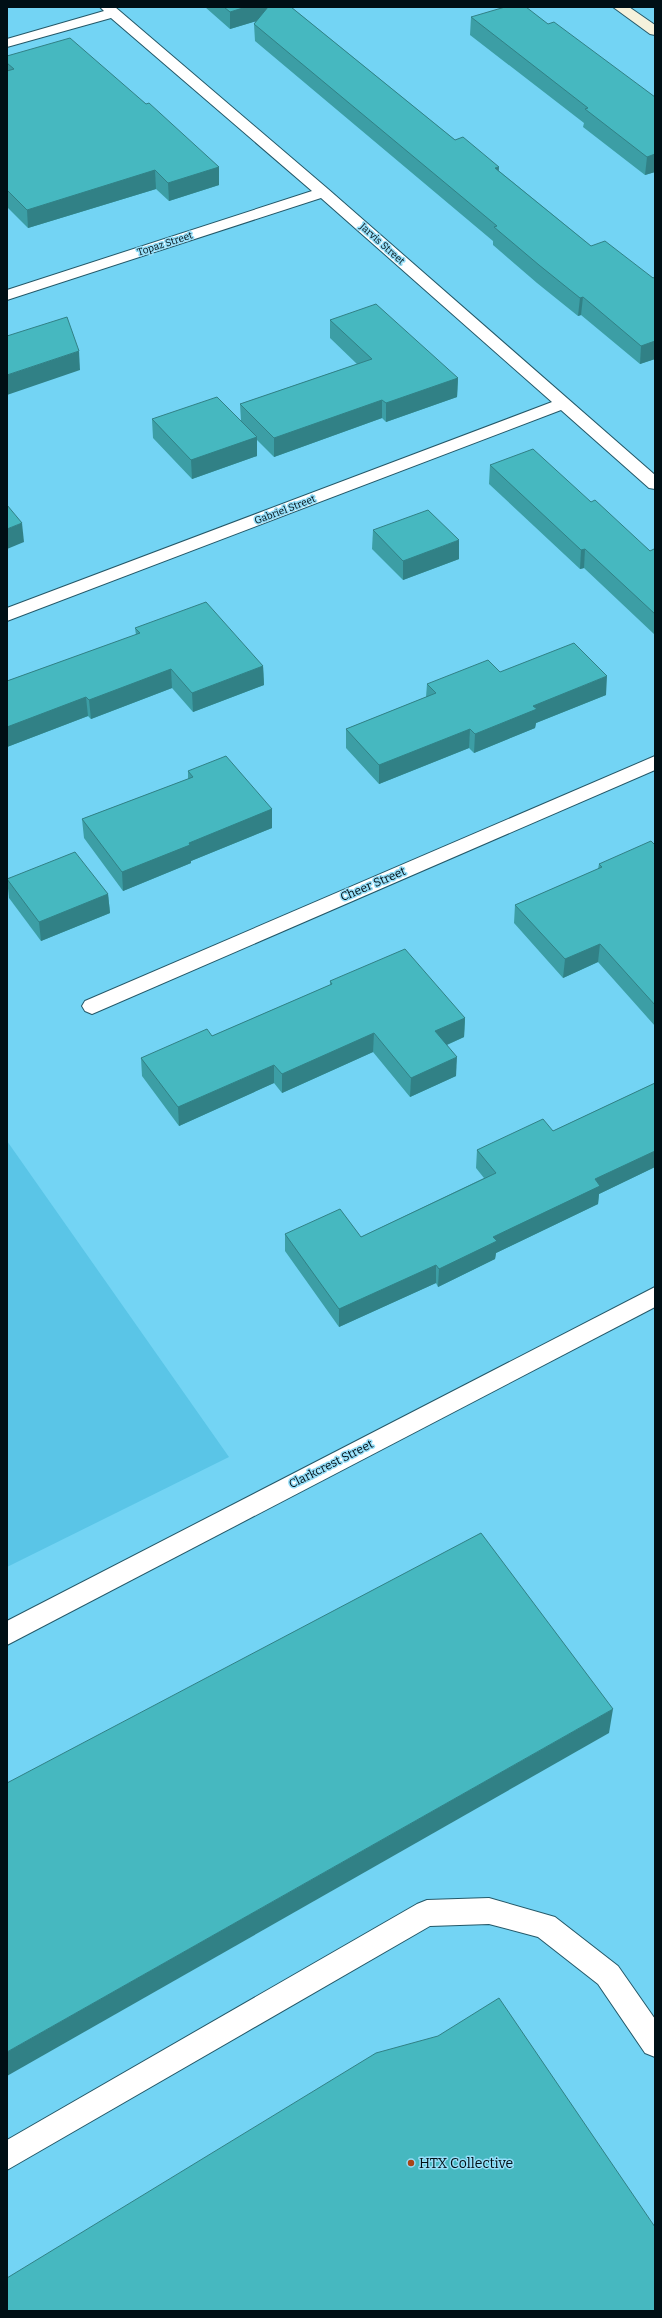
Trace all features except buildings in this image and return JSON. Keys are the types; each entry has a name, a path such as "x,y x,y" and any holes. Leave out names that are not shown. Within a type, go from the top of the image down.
{"street":[{"path":"620,7 655,31"},
{"path":"7,43 110,10"},
{"name":"Jarvis Street","path":"110,10 323,192 655,484"},
{"name":"Topaz Street","path":"7,295 323,192"},
{"name":"Gabriel Street","path":"7,615 563,404"},
{"name":"Cheer Street","path":"92,1006 655,762"},
{"name":"Clarkcrest Street","path":"7,1634 655,1296"},
{"path":"7,2156 427,1913 488,1911 545,1926 608,1975 655,2043"}],"shaded area":[{"path":"7,1141 229,1457 7,1567"}],"place":[{"name":"HTX Collective","path":"411,2163"}]}
